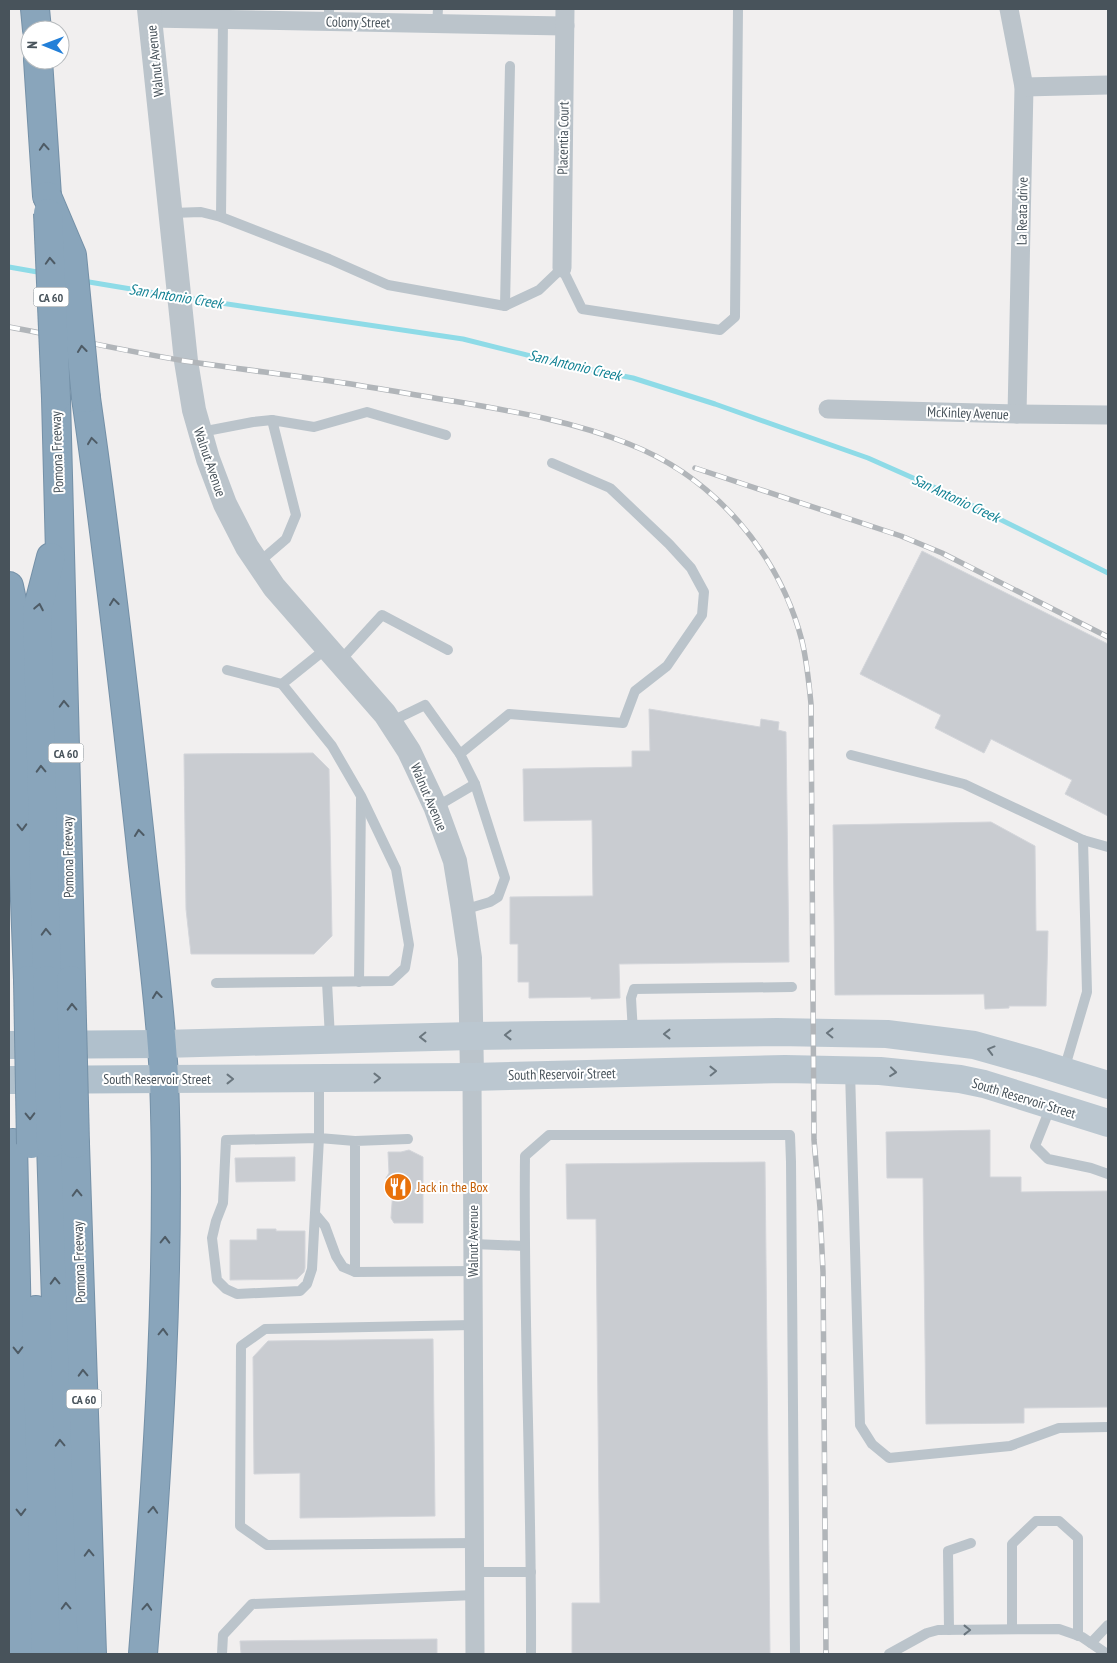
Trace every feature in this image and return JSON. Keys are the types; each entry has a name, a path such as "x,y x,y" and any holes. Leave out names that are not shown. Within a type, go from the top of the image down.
{"highway":[{"name":"Pomona Freeway","path":"39,70 47,196 56,398 59,527 33,979 43,1144 92,1654"},
{"path":"47,196 72,255 86,398 120,650 162,1044 166,1204 162,1376 143,1654"},
{"path":"9,586 14,610 33,979"},
{"name":"Pomona Freeway","path":"24,1654 43,1144 33,979"},
{"path":"43,1144 46,1654"},
{"path":"43,1144 67,1654"}],"main road":[{"path":"9,1045 162,1044 472,1036 777,1032 887,1034 974,1045 1108,1085"},
{"name":"South Reservoir Street","path":"9,1080 472,1076 786,1069 880,1071 960,1079 984,1084 1108,1123"},
{"path":"1051,1105 1063,1071"}],"street":[{"name":"La Reata drive","path":"1009,9 1024,87 1017,414"},
{"name":"Colony Street","path":"150,13 224,19 288,15 565,18"},
{"name":"Walnut Avenue","path":"150,13 188,371 194,410 200,433 225,504 247,547 274,587 385,714 409,751 435,807 455,861 470,958 476,1654"},
{"name":"Placentia Court","path":"562,268 565,18"},
{"path":"1024,87 1108,85"},
{"name":"McKinley Avenue","path":"828,409 1108,415"}],"lane":[{"path":"172,213 201,212 221,217 329,258 388,285 505,306 539,290 562,268 582,309 720,330 735,317 738,9"},
{"path":"221,217 224,19"},
{"path":"505,306 510,66"},
{"path":"200,433 272,420 314,427 367,412 446,435"},
{"path":"258,563 286,539 296,515 272,420"},
{"path":"460,754 509,714 623,723 636,691 667,666 702,615 704,592 691,568 669,544 610,488 552,463"},
{"path":"282,684 333,655 382,614 448,650"},
{"path":"216,983 391,981 405,968 409,945 396,869 361,796 332,746 282,684 227,670"},
{"path":"390,722 425,706 460,754 475,784 505,878 498,897 490,902 463,910"},
{"path":"852,755 964,784 1083,840 1108,847"},
{"path":"435,807 475,784"},
{"path":"359,982 361,796"},
{"path":"1063,1071 1087,992 1083,840"},
{"path":"327,982 330,1039"},
{"path":"633,1034 631,998 634,989 792,987"},
{"path":"850,1070 860,1425 872,1444 889,1458 1010,1446 1059,1428 1108,1427"},
{"path":"318,1078 319,1138 315,1214 312,1270 307,1284 300,1291 237,1294 226,1289 217,1280 212,1238 223,1204 226,1140 319,1138 355,1141 408,1139"},
{"path":"1051,1105 1035,1146 1048,1159 1091,1168 1108,1174"},
{"path":"531,1654 524,1220 525,1156 549,1135 790,1135 795,1654"},
{"path":"355,1141 355,1272"},
{"path":"315,1214 325,1226 336,1256 343,1266 355,1272 473,1271"},
{"path":"473,1244 525,1246"},
{"path":"473,1325 265,1329 241,1346 240,1526 267,1545 474,1543"},
{"path":"1012,1629 1012,1544 1036,1522 1059,1521 1078,1538 1078,1636"},
{"path":"949,1630 948,1551 971,1543"},
{"path":"474,1572 531,1572"},
{"path":"222,1654 223,1635 252,1604 475,1595"},
{"path":"1091,1643 1108,1625"},
{"path":"889,1654 927,1632 938,1630 1012,1629 1058,1629 1078,1636 1107,1654"}],"building":[{"path":"922,551 1108,644 1108,816 1065,794 1072,780 991,739 984,753 935,728 941,715 860,674"},
{"path":"649,709 760,727 761,719 779,722 778,730 786,732 789,962 619,964 620,998 529,998 529,982 518,982 518,944 510,944 510,897 593,896 592,820 524,821 523,769 632,767 632,751 650,751"},
{"path":"313,753 329,769 332,936 314,954 191,954 186,909 184,754"},
{"path":"991,822 1035,846 1036,931 1048,931 1046,1006 1009,1006 1009,1008 985,1009 984,994 835,995 833,825"},
{"path":"990,1130 990,1177 1021,1177 1021,1192 1108,1191 1108,1407 1024,1408 1024,1423 926,1424 923,1178 887,1178 886,1132"},
{"path":"409,1150 423,1157 423,1223 394,1223 391,1218 393,1189 386,1178 389,1173 388,1152"},
{"path":"295,1157 295,1181 236,1182 235,1158"},
{"path":"765,1162 770,1654 572,1654 572,1603 600,1603 596,1219 567,1219 566,1164"},
{"path":"257,1229 305,1231 305,1268 304,1272 297,1279 230,1280 230,1240 257,1240"},
{"path":"433,1339 435,1516 300,1518 300,1473 254,1474 253,1357 268,1341"},
{"path":"437,1639 437,1654 241,1654 240,1641"}],"waterway":[{"name":"San Antonio Creek","path":"9,267 43,273"},
{"name":"San Antonio Creek","path":"83,281 173,296"},
{"name":"San Antonio Creek","path":"187,298 463,339 567,365 633,378 715,404 868,458 947,493 1108,573"}],"railway":[{"path":"9,327 185,361 344,383 481,406 546,418 609,436 660,458 689,476 739,522 760,549 777,578 791,609 802,641 808,672 811,704 814,1140 823,1272 826,1654"},
{"path":"695,468 901,536 942,553 1108,637"}],"place":[{"name":"Jack in the Box","path":"398,1187"}]}
